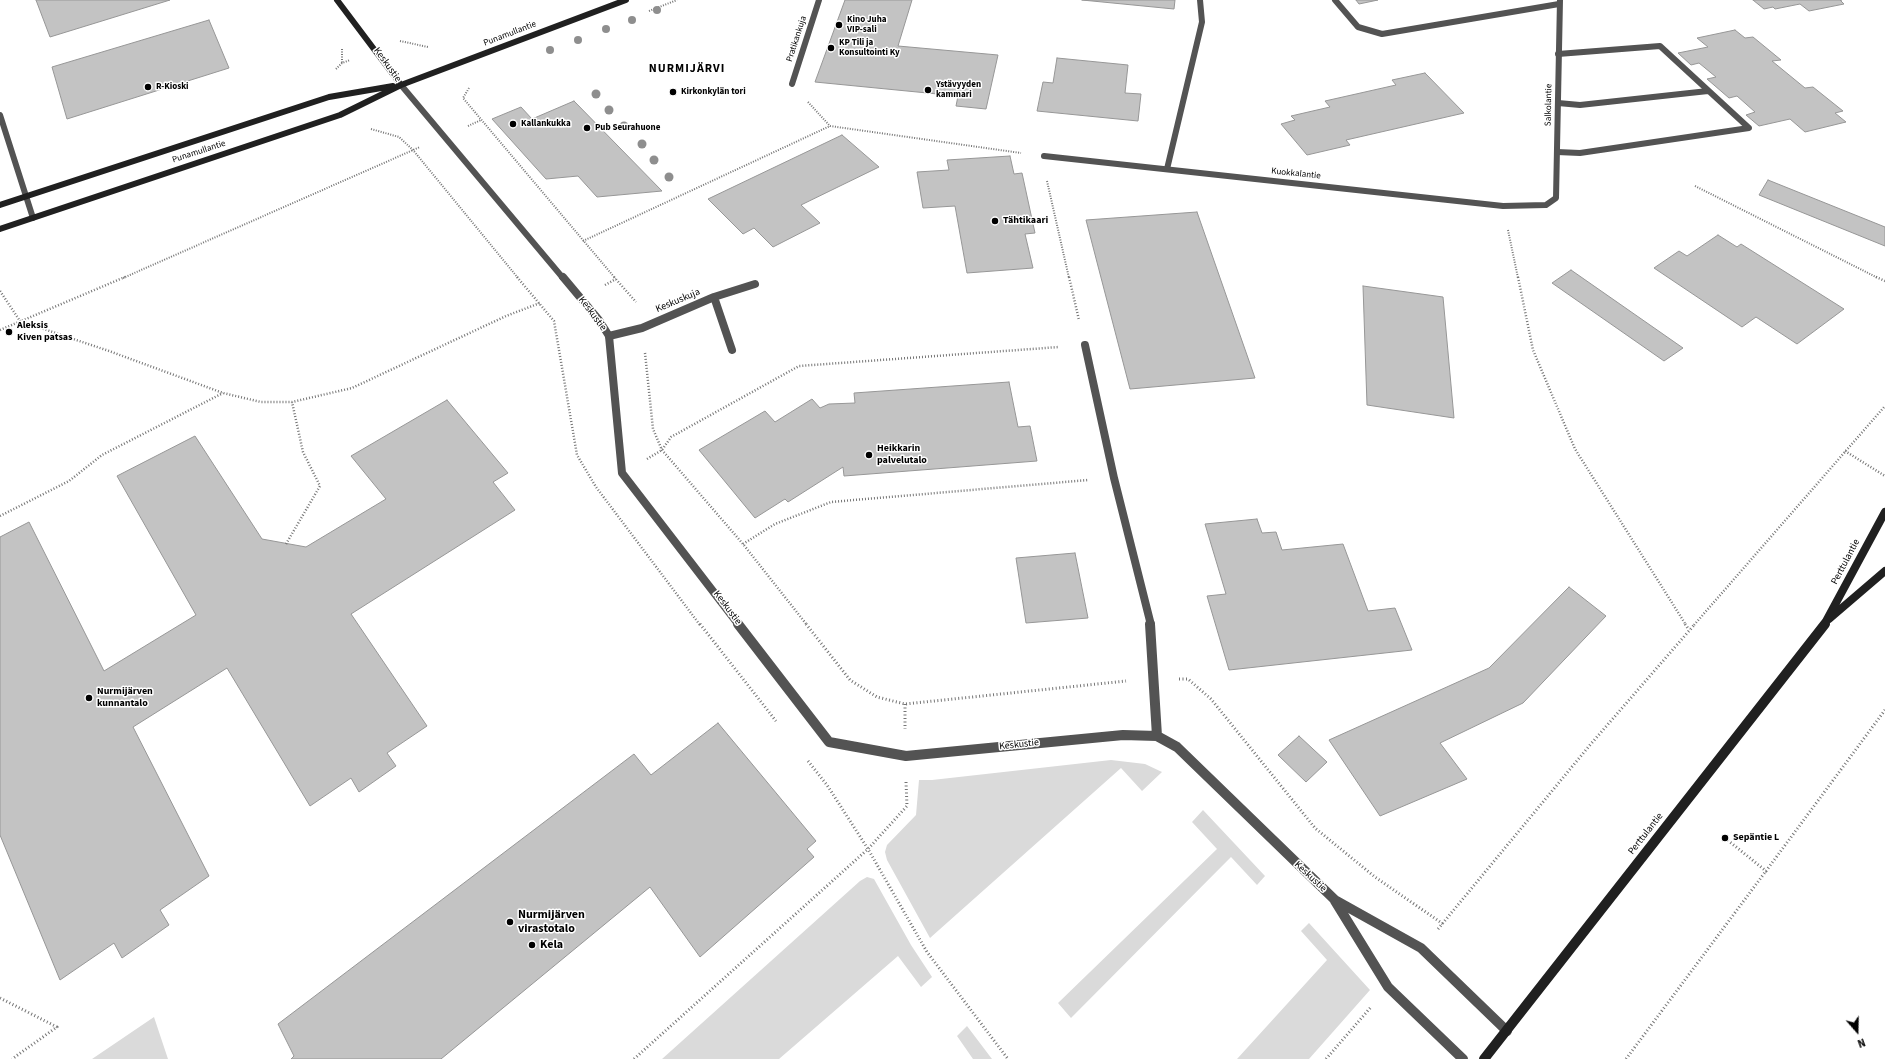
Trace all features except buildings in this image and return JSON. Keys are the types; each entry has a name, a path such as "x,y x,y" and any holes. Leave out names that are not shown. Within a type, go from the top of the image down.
{"street":[{"name":"Keskustie","path":"337,0 401,85 599,320 609,336 622,473 828,742 906,756 1123,735 1157,736 1177,748 1335,900 1421,948 1507,1031"},
{"name":"Punamullantie","path":"0,229 340,115 401,85 626,0"},
{"name":"Pratikankuja","path":"792,84 819,0"},
{"path":"1167,169 1202,22 1200,0"},
{"path":"1335,0 1358,27 1382,34 1560,2"},
{"name":"Salkolantie","path":"1546,205 1556,198 1560,2"},
{"path":"1557,152 1580,153 1749,128 1660,46 1581,54 1558,54"},
{"name":"Punamullantie","path":"0,205 329,97 401,85"},
{"path":"1558,103 1580,105 1708,91"},
{"path":"0,115 34,218"},
{"path":"0,138 9,139"},
{"name":"Kuokkalantie","path":"1044,156 1503,206 1546,205"},
{"name":"Keskuskuja","path":"609,336 642,328 714,297 756,284"},
{"path":"714,297 732,350"},
{"path":"1085,345 1114,478 1152,630 1153,678 1157,736"},
{"name":"Perttulantie","path":"1484,1059 1826,622 1885,512"},
{"name":"Perttulantie","path":"1826,622 1885,571"},
{"name":"Keskustie","path":"1335,900 1388,987 1463,1059"}],"path":[{"path":"474,83 468,88 463,98 640,307 653,429 662,450 743,544 850,680 877,697 904,704 1153,678 1188,679 1212,699 1315,828 1375,877 1443,924"},
{"path":"792,84 830,126"},
{"path":"583,241 830,126 1044,156 1044,168 1085,345 799,366 671,437 662,450 596,487"},
{"path":"364,129 371,129 399,137 413,150 554,321 577,455 596,487 688,609 779,725"},
{"path":"0,330 65,303 413,150"},
{"path":"1696,186 1885,280"},
{"path":"1508,226 1533,350 1576,449 1689,630"},
{"path":"0,291 20,321 223,393 261,402 292,402 352,388 506,316 540,303"},
{"path":"0,516 69,481 102,455 223,393"},
{"path":"286,544 320,486 303,452 292,402"},
{"path":"1421,948 1443,924 1590,745 1885,406"},
{"path":"1845,451 1885,476"},
{"path":"743,544 775,524 831,502 1114,478"},
{"path":"634,1059 868,848 907,806 904,704"},
{"path":"1626,1059 1885,710"},
{"path":"803,755 827,786 868,848 927,952 1008,1059"},
{"path":"1725,838 1766,871"},
{"path":"1326,1059 1388,987"},
{"path":"0,998 57,1027 12,1059"}],"shaded area":[{"path":"1111,760 1145,764 1162,772 1142,791 1121,768 930,938 887,860 885,852 887,845 916,815 919,780 932,780"},
{"path":"1203,810 1265,876 1257,885 1231,857 1071,1018 1058,1003 1217,849 1192,822"},
{"path":"867,877 874,879 911,945 932,977 921,987 898,956 779,1059 662,1059 860,881"},
{"path":"1309,923 1370,990 1309,1059 1237,1059 1327,960 1301,931"},
{"path":"154,1017 168,1059 92,1059"},
{"path":"967,1026 992,1059 973,1059 957,1036"}],"place":[{"name":"Kino Juha VIP-sali","path":"839,25"},
{"name":"KP Tili ja Konsultointi Ky","path":"831,48"},
{"name":"R-Kioski","path":"148,87"},
{"name":"Ystävyyden kammari","path":"928,90"},
{"name":"Kirkonkylän tori","path":"673,92"},
{"name":"Kallankukka","path":"513,124"},
{"name":"Pub Seurahuone","path":"587,128"},
{"name":"Tähtikaari","path":"995,221"},
{"name":"Aleksis Kiven patsas","path":"9,332"},
{"name":"Heikkarin palvelutalo","path":"869,455"},
{"name":"Nurmijärven kunnantalo","path":"89,698"},
{"name":"Sepäntie L","path":"1725,838"},
{"name":"Nurmijärven virastotalo","path":"510,922"},
{"name":"Kela","path":"532,945"}],"district":[{"name":"NURMIJÄRVI","path":"687,69"}]}
